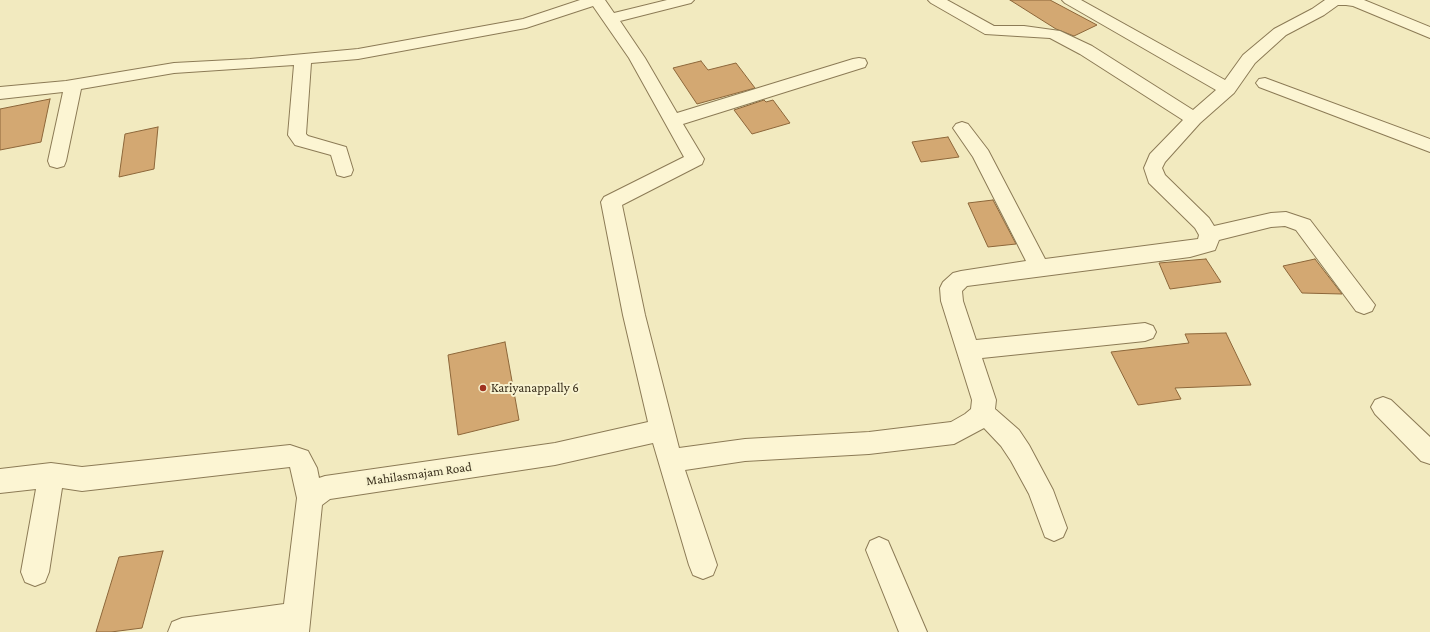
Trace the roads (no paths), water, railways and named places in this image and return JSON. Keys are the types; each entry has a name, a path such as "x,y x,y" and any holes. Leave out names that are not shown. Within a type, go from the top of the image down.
{"street":[{"path":"0,93 73,85 174,68 250,64 358,54 526,23 596,0 637,58 695,160 611,202 634,315 670,461 703,565"},
{"path":"610,19 686,0"},
{"path":"936,0 991,31 1024,31 1054,34 1086,50 1194,119"},
{"path":"1070,0 1228,89"},
{"path":"670,461 745,450 868,443 954,433 974,422 982,414 984,400 952,301 951,288 961,279 1039,267 1190,249 1208,245 1209,235 1202,223 1156,178 1153,168 1157,159 1194,119 1228,89 1249,59 1280,32 1318,12 1334,1 1346,0 1358,2 1430,33"},
{"path":"303,59 297,135 302,142 339,151 344,170"},
{"path":"672,121 859,63"},
{"path":"1265,83 1430,146"},
{"path":"56,161 73,85"},
{"path":"962,128 980,155 1039,267"},
{"path":"1209,235 1271,220 1286,219 1303,225 1364,305"},
{"path":"968,350 1145,332"},
{"path":"1383,407 1430,453"},
{"path":"982,414 988,416 1010,438 1020,453 1040,490 1054,528"},
{"name":"Mahilasmajam Road","path":"310,498 325,488 555,454 663,430"},
{"path":"0,481 50,475 82,479 290,456 299,459 304,468 310,498 295,624 182,632"},
{"path":"35,572 50,475"},
{"path":"880,550 913,632"}],"place":[{"name":"Kariyanappally 6","path":"483,388"}]}
